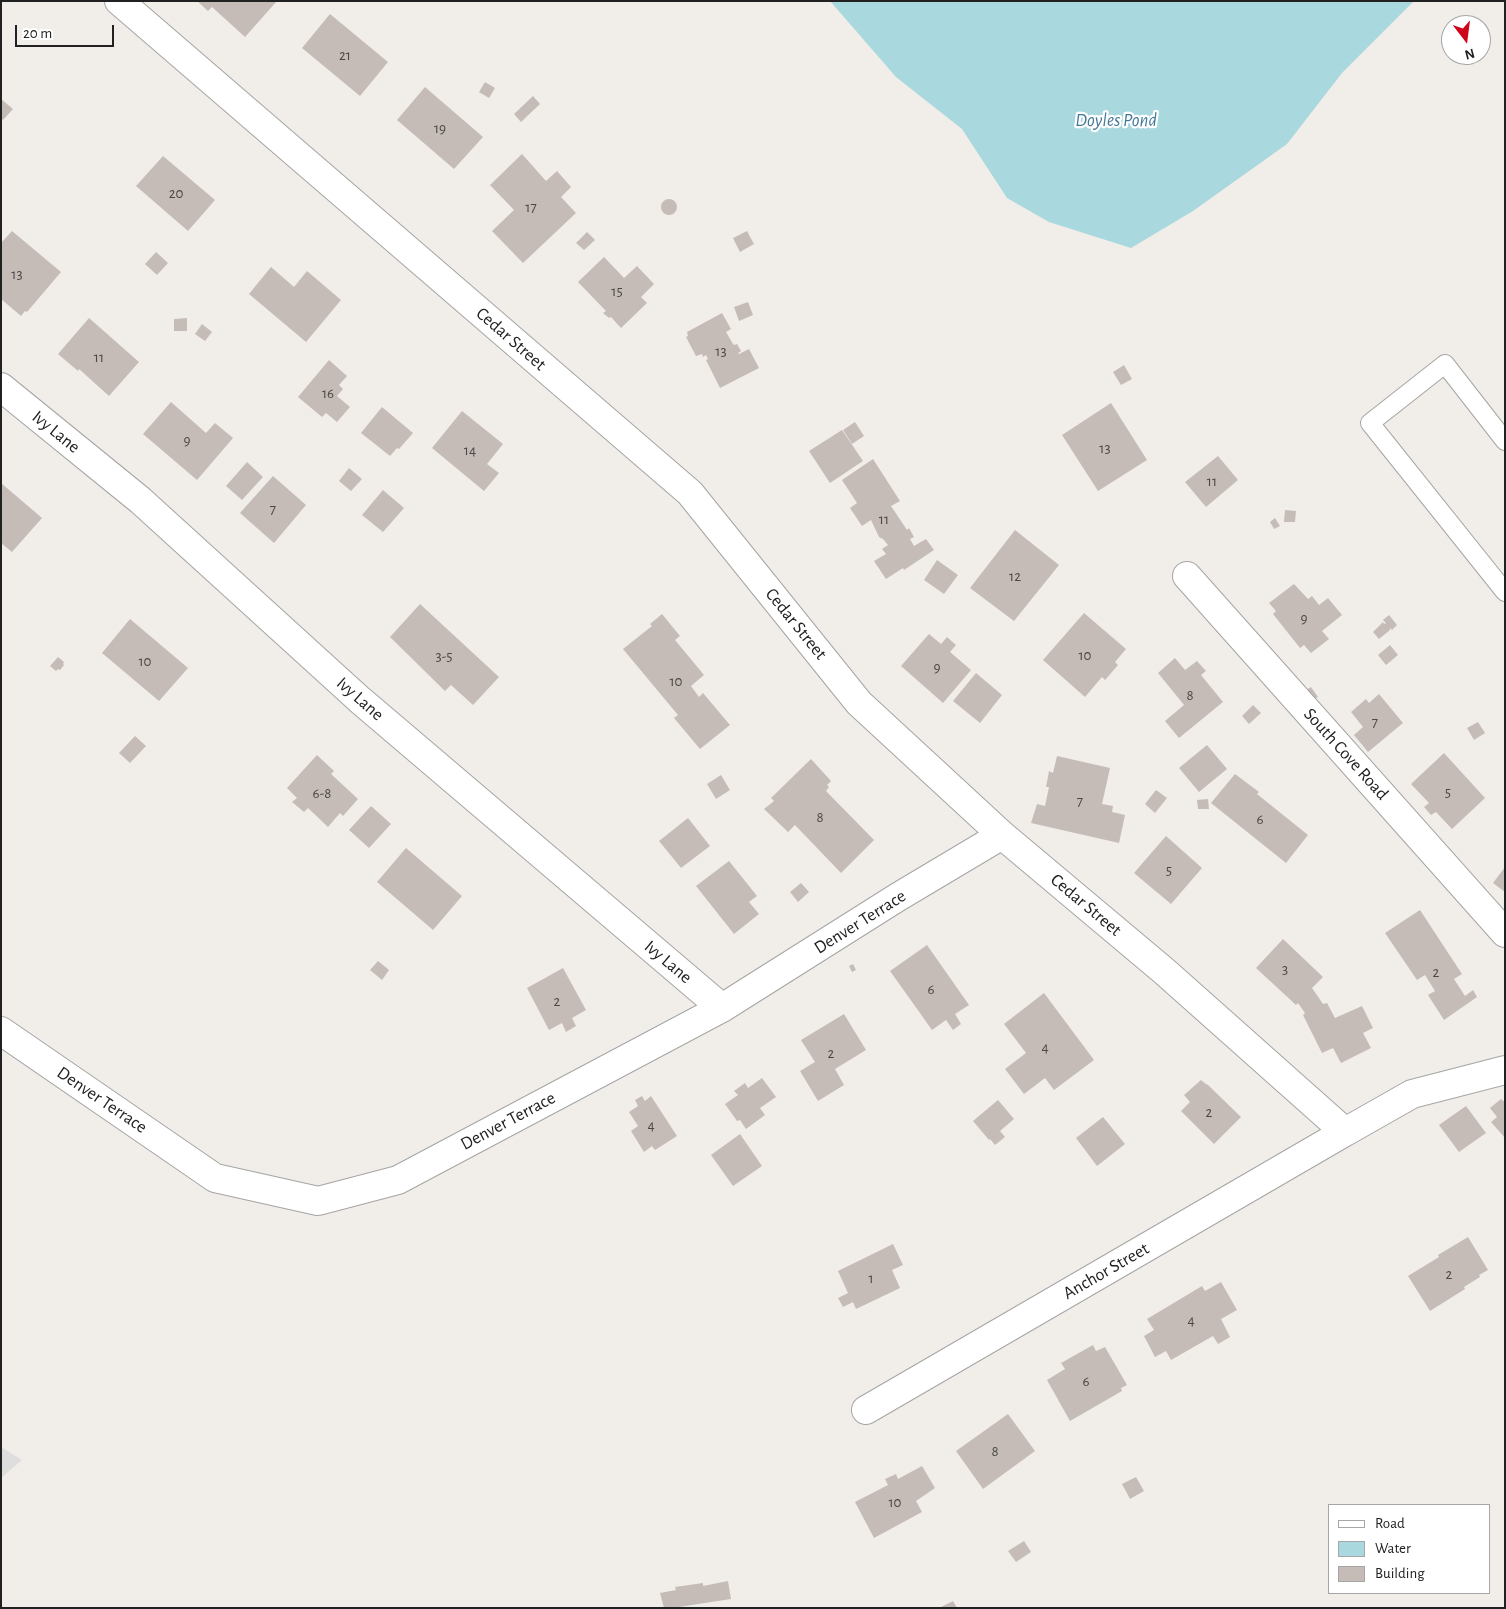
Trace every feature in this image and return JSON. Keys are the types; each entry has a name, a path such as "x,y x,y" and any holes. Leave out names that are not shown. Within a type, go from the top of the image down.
{"street":[{"name":"Cedar Street","path":"119,1 690,493 859,703 1002,835 1164,971 1345,1132"},
{"name":"Ivy Lane","path":"1,387 140,500 360,700 722,1008"},
{"name":"South Cove Road","path":"1187,576 1505,933"},
{"name":"Denver Terrace","path":"1,1031 215,1178 318,1201 398,1180 722,1008 898,897 1002,835"},
{"path":"1345,1132 1412,1094 1505,1070"},
{"name":"Anchor Street","path":"866,1410 1345,1132"}],"lane":[{"path":"1505,441 1445,364 1370,423 1505,592"}],"shaded area":[{"path":"1,1447 22,1460 1,1478"}],"water":[{"name":"Doyles Pond","path":"830,1 1414,1 1342,73 1287,144 1193,211 1131,248 1049,222 1007,198 962,129 896,77"}],"building":[{"path":"197,1 277,1 245,37 212,7 208,11"},
{"path":"330,14 388,62 360,96 302,48"},
{"path":"485,82 495,88 489,98 479,92"},
{"path":"425,87 483,137 454,169 397,120"},
{"path":"533,96 540,104 521,122 514,114"},
{"path":"1,99 13,109 3,120 1,118"},
{"path":"522,154 546,181 557,171 571,187 561,197 576,213 523,263 492,231 514,210 490,185"},
{"path":"163,156 215,200 188,231 136,186"},
{"path":"666,199 672,199 677,204 675,213 666,215 661,210 661,204"},
{"path":"12,231 61,272 27,312 25,311 21,316 1,299 1,243"},
{"path":"747,231 754,244 740,252 733,238"},
{"path":"587,232 595,240 584,250 576,243"},
{"path":"156,252 168,263 157,275 145,264"},
{"path":"604,257 624,278 637,266 654,284 641,297 647,303 621,328 611,317 609,318 603,313 606,311 578,282"},
{"path":"271,267 294,287 307,271 341,300 306,342 249,294"},
{"path":"748,302 753,315 739,321 734,307"},
{"path":"722,313 731,329 726,332 733,344 737,344 741,351 738,353 749,349 759,368 720,388 706,360 708,359 706,355 703,357 702,354 696,356 686,337 688,336 687,332"},
{"path":"89,318 139,362 109,396 79,369 78,371 58,354"},
{"path":"187,318 187,331 174,331 174,319"},
{"path":"202,324 212,332 205,341 195,334"},
{"path":"329,360 347,376 339,385 343,389 337,396 350,407 337,422 326,413 322,417 298,397"},
{"path":"1124,365 1132,379 1121,385 1113,372"},
{"path":"171,402 206,433 215,423 233,438 197,480 143,434"},
{"path":"1111,403 1147,460 1098,491 1062,435"},
{"path":"382,407 413,433 390,456 361,433"},
{"path":"462,411 503,444 487,464 499,473 484,491 432,448"},
{"path":"855,422 864,436 852,444 843,430"},
{"path":"842,430 863,461 830,483 809,451"},
{"path":"1218,456 1238,480 1206,507 1185,482"},
{"path":"873,459 900,501 891,506 907,530 909,528 914,537 910,539 914,546 926,539 934,550 904,570 903,568 886,579 874,561 886,554 882,549 888,545 879,537 871,520 862,526 850,508 857,503 842,480"},
{"path":"247,462 263,477 242,500 226,486"},
{"path":"349,468 362,479 351,491 339,481"},
{"path":"273,476 306,505 274,543 240,513"},
{"path":"1,483 42,518 12,552 1,543"},
{"path":"383,490 404,508 383,532 362,515"},
{"path":"1285,510 1296,511 1295,522 1284,522"},
{"path":"1275,518 1280,526 1274,529 1270,522"},
{"path":"1015,530 1059,565 1014,621 970,588"},
{"path":"937,560 958,575 944,594 924,580"},
{"path":"1294,584 1308,599 1312,596 1319,605 1328,598 1342,615 1322,631 1329,639 1311,653 1304,645 1300,648 1273,614 1276,611 1269,603"},
{"path":"420,604 499,677 473,705 451,685 445,691 390,637"},
{"path":"1084,613 1126,649 1115,662 1118,665 1105,680 1102,677 1085,697 1043,660"},
{"path":"662,614 680,636 675,640 704,675 691,686 699,697 703,693 730,725 700,749 674,718 678,715 623,649 652,626 650,624"},
{"path":"1389,615 1397,625 1392,630 1390,628 1379,639 1373,632 1383,622 1384,624 1386,623 1383,620"},
{"path":"130,619 188,668 159,701 102,653"},
{"path":"929,634 941,644 947,637 956,645 950,652 971,670 943,703 901,666"},
{"path":"1390,645 1398,655 1386,665 1378,655"},
{"path":"58,657 64,662 64,665 60,670 56,671 50,666"},
{"path":"1175,658 1185,670 1197,661 1206,671 1201,675 1223,702 1179,738 1165,721 1184,705 1158,673"},
{"path":"976,673 1002,695 980,723 953,701"},
{"path":"1311,687 1318,697 1311,701 1305,691"},
{"path":"1379,694 1403,723 1368,752 1354,735 1363,727 1351,712 1366,699 1369,703"},
{"path":"1253,705 1261,713 1249,724 1242,716"},
{"path":"1478,722 1485,733 1474,740 1467,728"},
{"path":"135,736 146,746 130,763 119,753"},
{"path":"1207,745 1227,769 1199,792 1179,768"},
{"path":"1444,753 1485,798 1452,829 1436,812 1431,815 1424,807 1429,803 1411,784"},
{"path":"317,755 334,771 331,774 358,799 343,816 340,813 328,827 308,808 304,812 292,802 297,798 287,788"},
{"path":"1057,756 1110,768 1102,804 1113,806 1112,812 1125,815 1119,843 1031,823 1037,804 1045,806 1049,787 1046,787 1049,771 1053,773"},
{"path":"811,759 831,781 827,785 829,787 826,791 874,840 841,873 795,825 788,832 764,809 774,801 771,798"},
{"path":"1235,774 1259,792 1257,794 1308,835 1286,863 1211,803"},
{"path":"721,775 730,790 716,799 707,784"},
{"path":"1156,790 1167,798 1155,813 1145,804"},
{"path":"1208,799 1209,809 1198,809 1197,800"},
{"path":"371,806 391,824 369,848 349,830"},
{"path":"688,818 710,846 681,868 659,841"},
{"path":"1166,836 1202,868 1171,904 1134,873"},
{"path":"406,848 462,896 433,930 377,882"},
{"path":"729,861 757,896 749,902 759,914 734,934 696,886"},
{"path":"1505,867 1505,892 1493,883"},
{"path":"801,883 809,892 798,902 790,892"},
{"path":"1420,910 1462,974 1454,979 1465,996 1473,990 1477,997 1444,1020 1428,995 1435,991 1425,975 1417,980 1385,933"},
{"path":"1283,939 1323,977 1312,988 1323,1004 1327,1003 1335,1018 1362,1006 1373,1028 1363,1033 1371,1048 1341,1063 1333,1048 1322,1053 1303,1015 1305,1013 1298,1003 1296,1005 1256,968"},
{"path":"927,945 969,1005 955,1014 961,1024 953,1030 946,1020 932,1030 890,971"},
{"path":"378,961 389,970 382,980 370,970"},
{"path":"853,964 856,970 852,972 849,966"},
{"path":"563,968 586,1010 572,1018 576,1026 566,1032 562,1023 549,1030 527,988"},
{"path":"1044,993 1094,1060 1054,1090 1045,1078 1024,1094 1005,1069 1026,1053 1004,1024"},
{"path":"844,1014 866,1050 835,1069 844,1085 818,1101 800,1071 815,1062 801,1040"},
{"path":"762,1078 776,1097 760,1108 765,1115 746,1129 740,1120 737,1121 725,1104 738,1095 734,1091 745,1083 748,1088"},
{"path":"1201,1080 1241,1117 1214,1144 1181,1111 1190,1102 1184,1095"},
{"path":"642,1096 645,1101 651,1096 677,1136 655,1150 652,1146 644,1152 631,1131 638,1126 629,1112 638,1106 635,1100"},
{"path":"1501,1099 1505,1100 1505,1138 1491,1122 1497,1117 1490,1108"},
{"path":"998,1100 1014,1119 1000,1131 1005,1137 995,1145 973,1121"},
{"path":"1466,1106 1486,1133 1459,1152 1439,1125"},
{"path":"1103,1117 1125,1144 1097,1166 1076,1138"},
{"path":"740,1134 762,1166 733,1186 711,1155"},
{"path":"1468,1237 1488,1270 1464,1287 1465,1289 1430,1311 1408,1276"},
{"path":"893,1244 903,1265 892,1270 900,1288 856,1309 853,1302 843,1307 838,1298 848,1293 838,1271"},
{"path":"1221,1282 1237,1310 1221,1319 1230,1337 1218,1344 1213,1336 1171,1360 1166,1351 1155,1357 1144,1336 1154,1330 1147,1319 1202,1286 1205,1291"},
{"path":"1093,1345 1096,1351 1105,1347 1127,1385 1121,1388 1122,1391 1070,1421 1047,1380 1065,1369 1061,1363"},
{"path":"1008,1414 1035,1451 983,1489 956,1451"},
{"path":"922,1466 935,1488 916,1501 922,1512 874,1538 855,1502 888,1485 885,1479 896,1474 898,1479"},
{"path":"1136,1477 1144,1491 1130,1499 1122,1484"},
{"path":"1024,1541 1031,1552 1016,1562 1008,1551"},
{"path":"728,1581 731,1599 664,1608 660,1593 676,1590 675,1587 703,1583 703,1586"},
{"path":"953,1601 957,1608 939,1608"}]}
